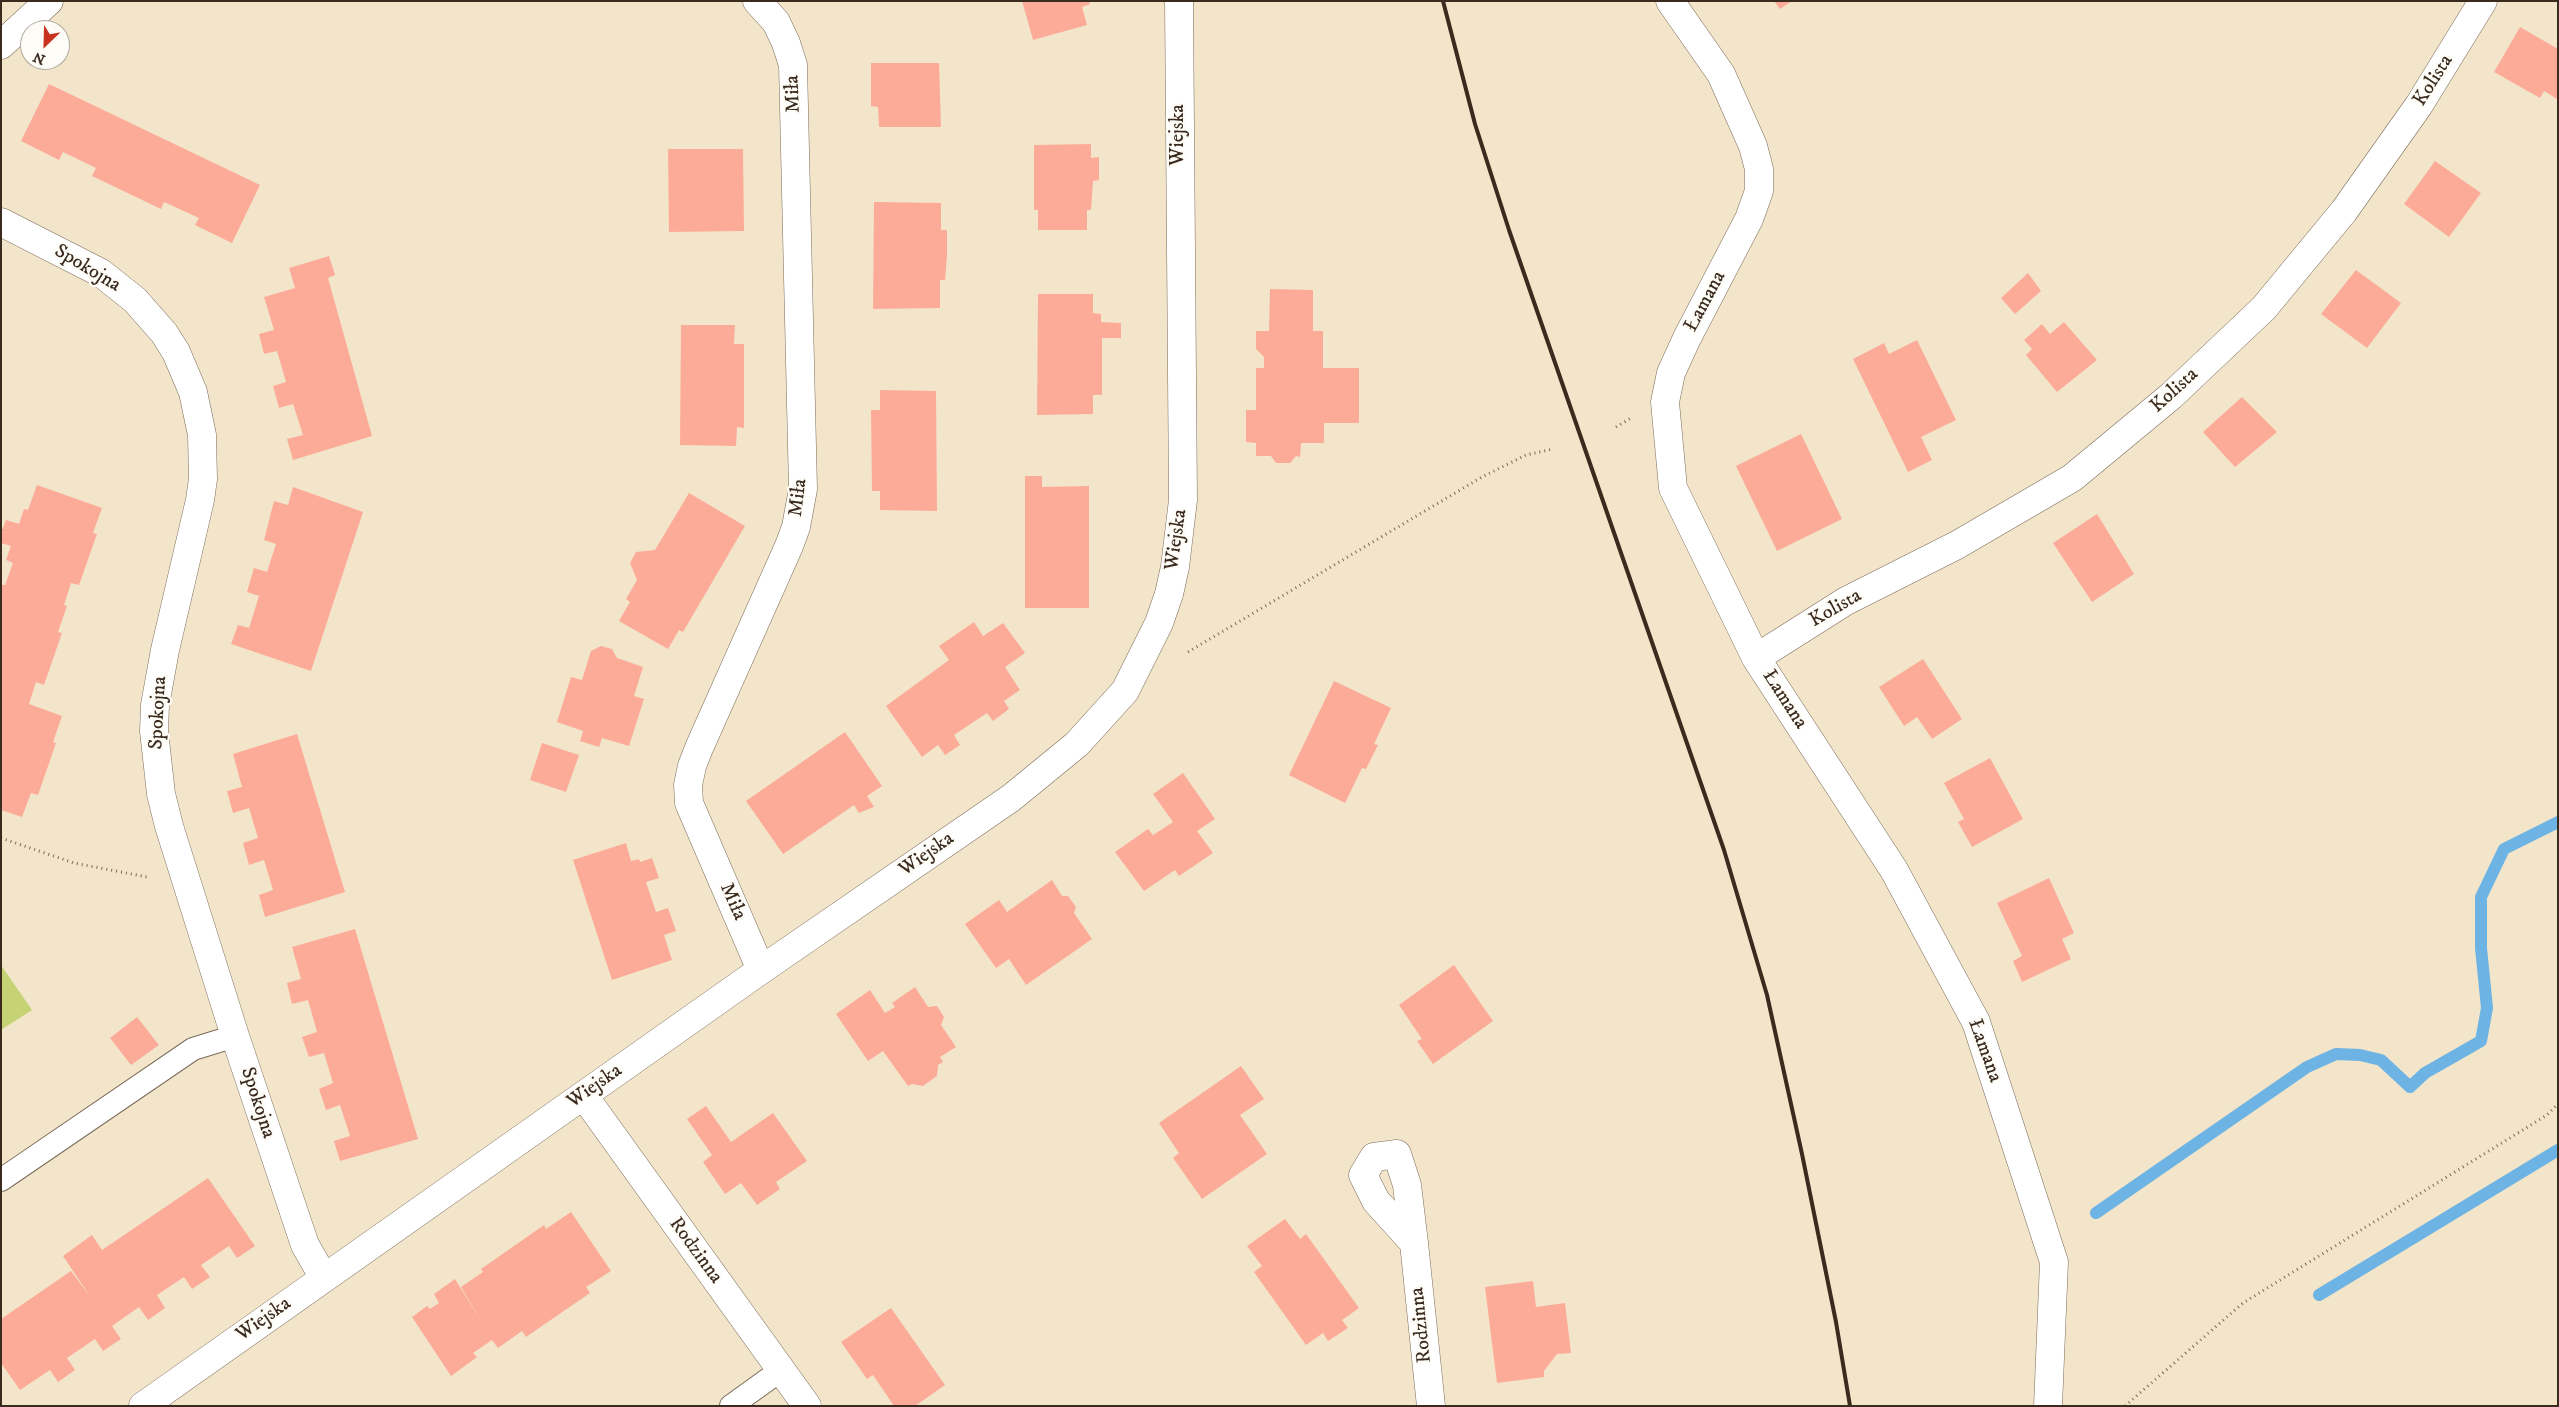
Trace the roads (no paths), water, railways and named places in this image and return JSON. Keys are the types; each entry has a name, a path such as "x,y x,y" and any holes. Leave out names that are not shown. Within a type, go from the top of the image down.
{"street":[{"path":"1,46 49,1"},
{"name":"Miła","path":"757,1 776,22 786,42 793,65 803,489 796,527 789,546 698,748 688,785 689,803 762,970"},
{"name":"Wiejska","path":"143,1406 1047,771 1111,709 1125,691 1144,657 1169,594 1183,500 1179,1"},
{"name":"Łamana","path":"1670,1 1721,74 1754,146 1759,169 1759,191 1750,219 1687,338 1671,373 1665,402 1673,488 1756,658 1894,870 1976,1022 2054,1262 2048,1406"},
{"name":"Kolista","path":"1756,658 1846,601 1957,545 2072,478 2172,396 2264,308 2344,211 2419,105 2483,1"},
{"name":"Spokojna","path":"1,222 100,273 135,300 164,334 176,352 193,392 202,435 203,479 159,681 154,730 161,794 235,1036 305,1245 324,1278"},
{"name":"Rodzinna","path":"584,1096 807,1406"},
{"name":"Rodzinna","path":"1414,1243 1430,1406"}],"lane":[{"path":"1,1180 193,1048 235,1036"},
{"path":"731,1406 781,1370"}],"waterway":[{"path":"2096,1213 2307,1067 2336,1054 2360,1055 2381,1060 2410,1087 2425,1073 2481,1041 2487,1008 2481,948 2481,897 2504,849 2558,822"},
{"path":"2319,1295 2558,1150"}],"railway":[{"path":"1443,1 1475,124 1509,230 1724,850 1767,995 1836,1322 1850,1406"}]}
